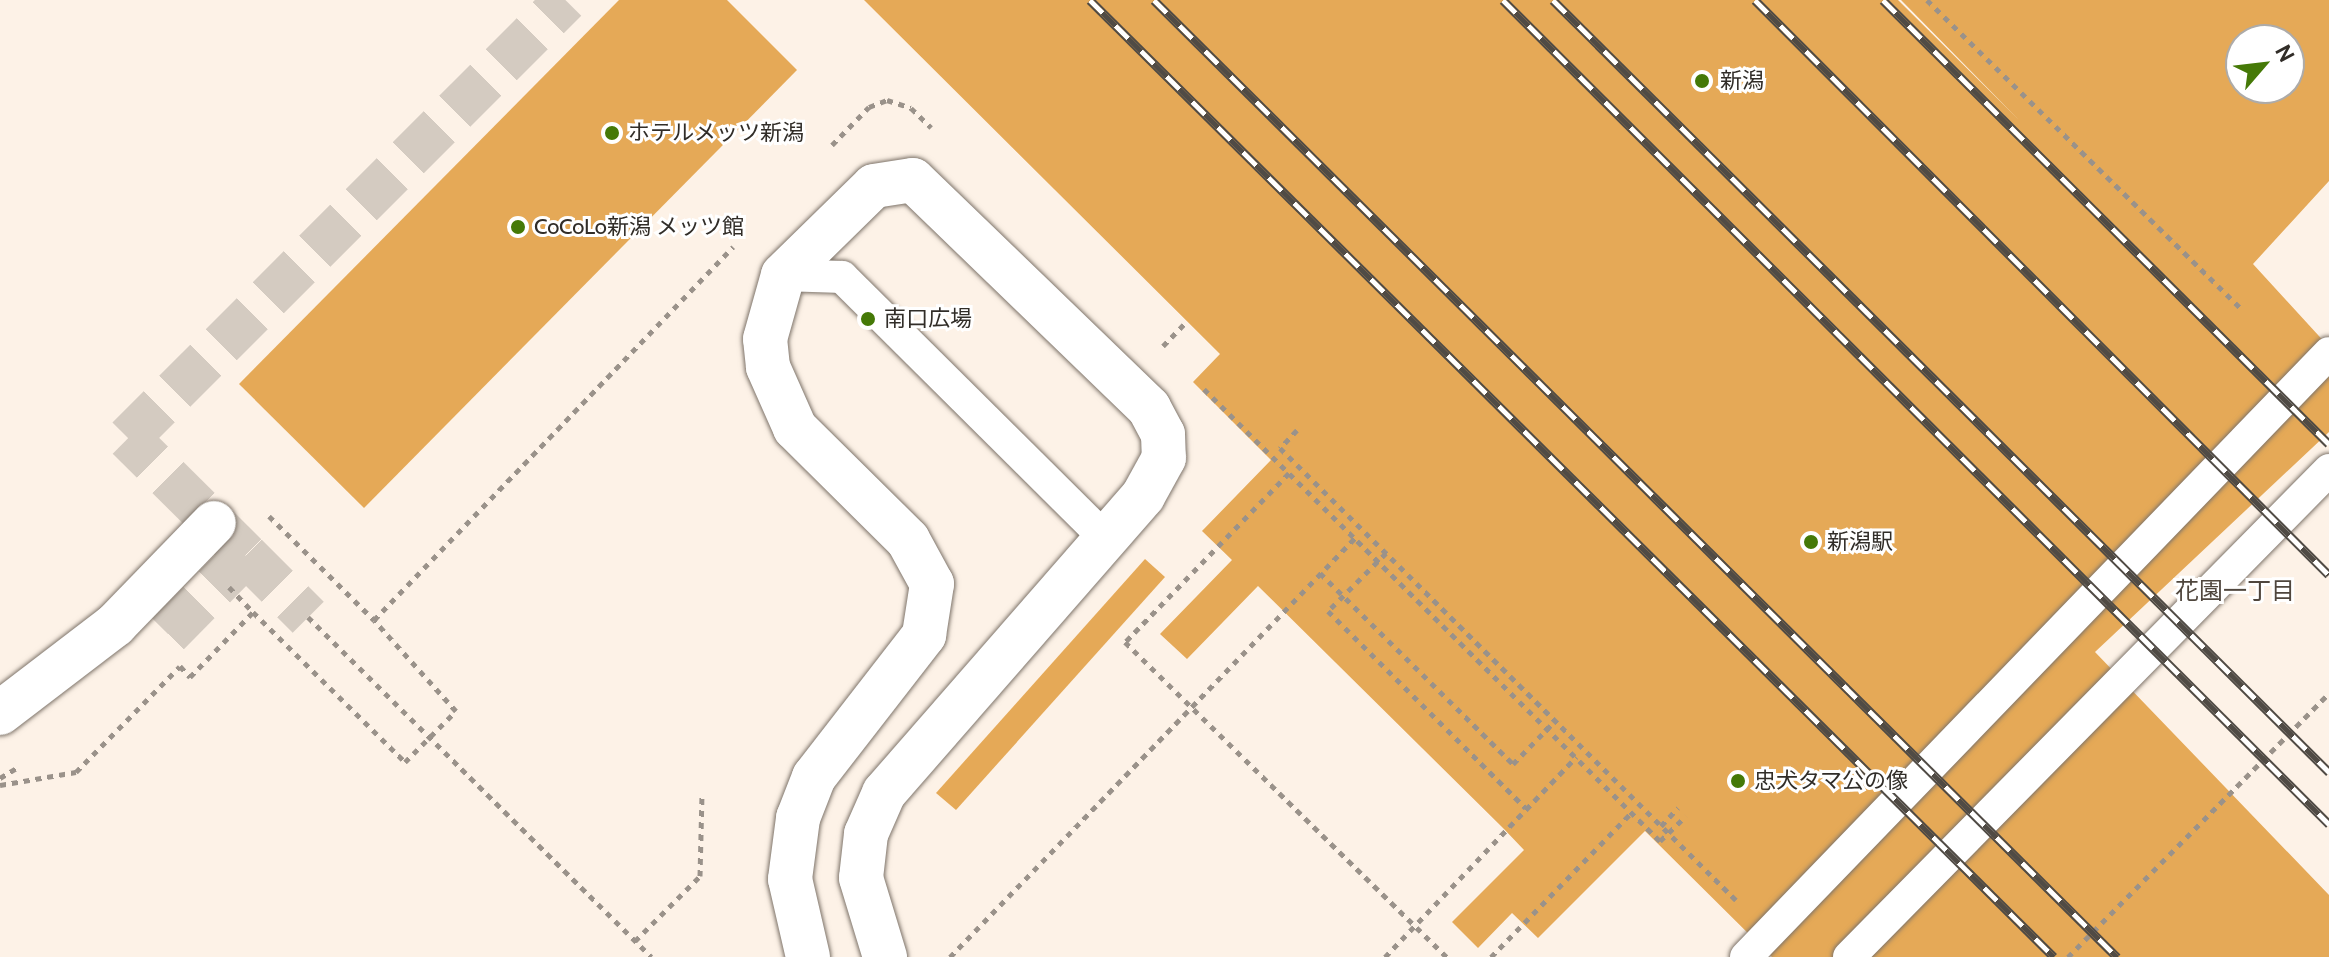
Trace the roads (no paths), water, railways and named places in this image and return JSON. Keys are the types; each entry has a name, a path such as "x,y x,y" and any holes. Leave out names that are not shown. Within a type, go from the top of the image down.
{"street":[{"path":"808,957 790,879 798,818 814,777 924,635 933,597 908,540 795,428 779,397 765,339 783,275 874,186 913,180 930,192 1149,408 1163,434 1159,474 884,793 866,834 861,878 885,957"},
{"path":"0,713 115,625 214,523"}],"lane":[{"path":"783,275 842,277 1105,538"},
{"path":"1746,957 2329,353"},
{"path":"1849,957 2329,470"}],"tunnel":[{"path":"168,634 246,555 128,438 566,0"},
{"path":"246,555 308,617"}],"railway":[{"path":"1090,0 2054,957"},
{"path":"1154,0 2117,957"},
{"path":"1503,0 2329,824"},
{"path":"1553,0 2329,772"},
{"path":"1755,0 2329,575"},
{"path":"1883,0 2329,444"}],"place":[{"name":"新潟","path":"1702,81"},
{"name":"ホテルメッツ新潟","path":"612,133"},
{"name":"CoCoLo新潟 メッツ館","path":"518,227"},
{"name":"南口広場","path":"868,319"},
{"name":"新潟駅","path":"1811,542"},
{"name":"忠犬タマ公の像","path":"1738,781"}],"district":[{"name":"花園一丁目","path":"2235,591"}]}
